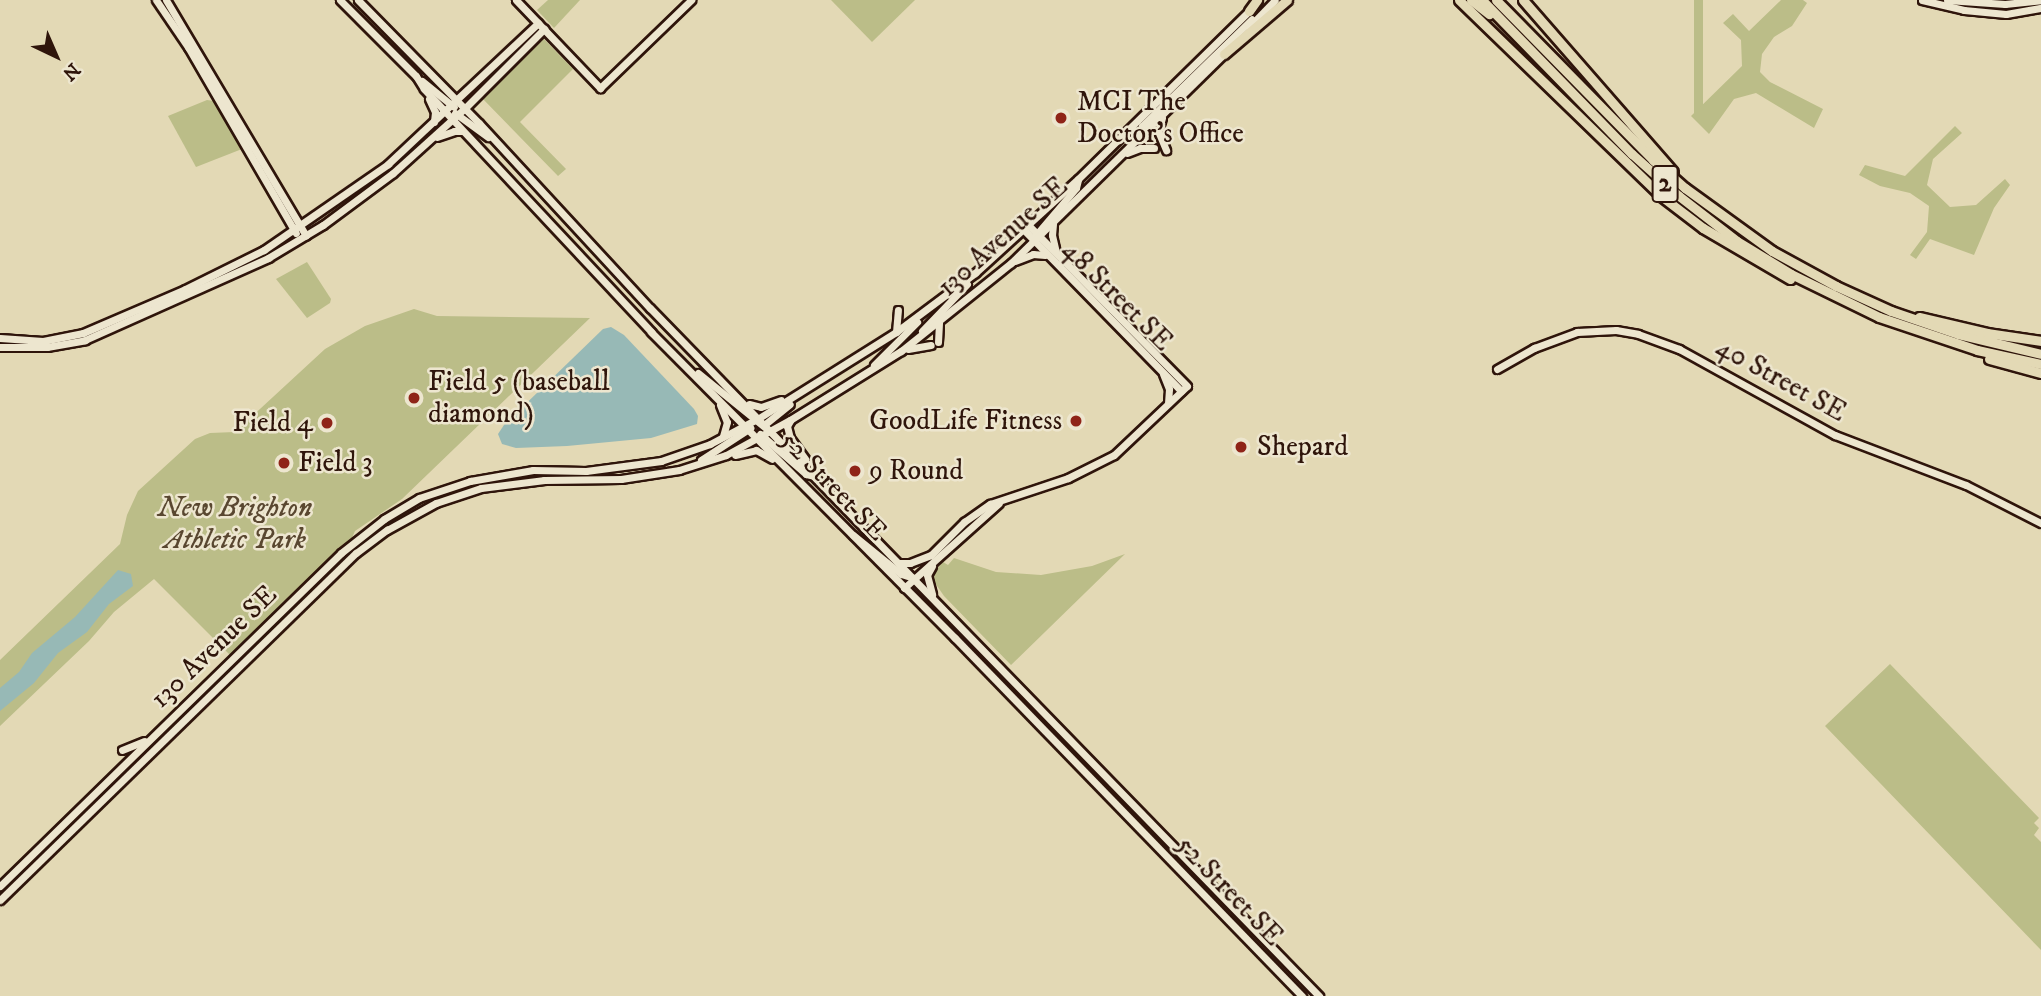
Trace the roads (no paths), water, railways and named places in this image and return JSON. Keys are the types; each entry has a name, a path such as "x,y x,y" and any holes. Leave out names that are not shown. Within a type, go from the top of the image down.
{"highway":[{"path":"1249,11 1259,0"},
{"path":"1224,54 1287,0"},
{"path":"1459,0 1661,196 1703,228 1775,272 1832,295"},
{"path":"1471,0 1522,42"},
{"name":"2","path":"1482,0 1632,154 1679,196 1737,241 1832,295 1932,337 2041,364"},
{"name":"2","path":"1496,0 1632,139 1685,188 1783,257 1856,296 1904,316 1972,338 2041,354"},
{"path":"1523,0 1655,148 1685,188"},
{"path":"1904,316 1935,319 1987,334 2041,341"},
{"path":"1932,337 1973,355 2041,373"}],"main road":[{"path":"156,0 176,27 298,229"},
{"path":"166,0 303,238"},
{"name":"52 Street SE","path":"340,0 416,76 424,89 452,106"},
{"name":"52 Street SE","path":"358,0 444,88 459,114 479,123 650,308 746,404 757,428 789,472 1301,996"},
{"path":"516,0 600,88 691,0"},
{"path":"1141,135 1142,126 1269,0"},
{"name":"130 Avenue SE","path":"0,884 341,553 369,529 419,498 470,481 533,470 624,467 685,454 757,428 790,420 901,351 1011,263 1123,155 1275,0"},
{"path":"1922,0 1948,8 2006,14 2041,8"},
{"path":"1947,0 2005,5 2041,1"},
{"name":"130 Avenue SE","path":"0,900 356,554 391,527 436,503 481,488 513,483 621,479 695,465 726,455 802,392 896,332 975,273 1078,179 1249,11"},
{"path":"0,338 43,341 101,327 237,265 298,229 388,164 470,90 538,23"},
{"path":"0,346 47,347 104,333 240,272 303,238 369,192 430,141 544,29"},
{"path":"416,76 497,143"},
{"path":"444,88 456,92 470,90"},
{"path":"424,89 433,105 434,122"},
{"path":"474,99 473,111 479,123"},
{"name":"52 Street SE","path":"459,114 464,132 717,399 809,469 1319,996"},
{"path":"1164,114 1158,131 1166,150"},
{"path":"430,141 447,132 464,132"},
{"path":"1123,155 1140,148 1154,148"},
{"path":"1037,237 1076,188 1078,179"},
{"path":"1053,224 1052,235 1058,256"},
{"name":"48 Street SE","path":"1026,228 1058,256 1184,388"},
{"name":"48 Street SE","path":"1037,237 1045,255 1161,370 1184,388"},
{"path":"1011,263 1034,254 1045,255"},
{"path":"922,335 925,327 975,273"},
{"path":"896,332 898,310"},
{"path":"869,371 917,322 917,317"},
{"path":"901,351 935,344 939,322"},
{"name":"40 Street SE","path":"1497,369 1534,348 1577,332 1616,330 1638,334 1679,349 1835,435 1966,485 2041,523"},
{"path":"682,363 806,474 816,476"},
{"path":"1161,370 1169,389 1168,404"},
{"path":"904,588 978,511 1091,468 1120,450 1184,388"},
{"path":"746,404 766,406 802,392"},
{"path":"717,399 727,422 727,429 717,441"},
{"path":"790,420 787,426 790,438 809,469"},
{"path":"695,465 757,428"},
{"path":"660,473 681,472 756,450 789,472"},
{"path":"318,591 333,570 366,541 369,529 391,527"},
{"path":"849,533 860,538 901,574 914,578"},
{"path":"898,563 933,558"},
{"path":"933,558 927,575 936,601"},
{"path":"122,750 154,735"},
{"path":"76,826 127,770 130,758 155,750"}],"water":[{"path":"611,327 624,335 694,409 698,416 697,424 651,438 567,446 516,448 502,444 498,434 504,425 603,329"},
{"path":"118,570 131,574 133,586 109,604 87,632 58,653 34,683 0,711 0,688 19,672 32,653 75,617"}],"place":[{"name":"MCI The Doctor's Office","path":"1061,118"},
{"name":"Field 5 (baseball diamond)","path":"414,398"},
{"name":"GoodLife Fitness","path":"1076,421"},
{"name":"Field 4","path":"327,423"},
{"name":"Shepard","path":"1241,447"},
{"name":"Field 3","path":"284,463"},
{"name":"9 Round","path":"855,471"}],"park label":[{"name":"New Brighton Athletic Park","path":"235,524"}]}
